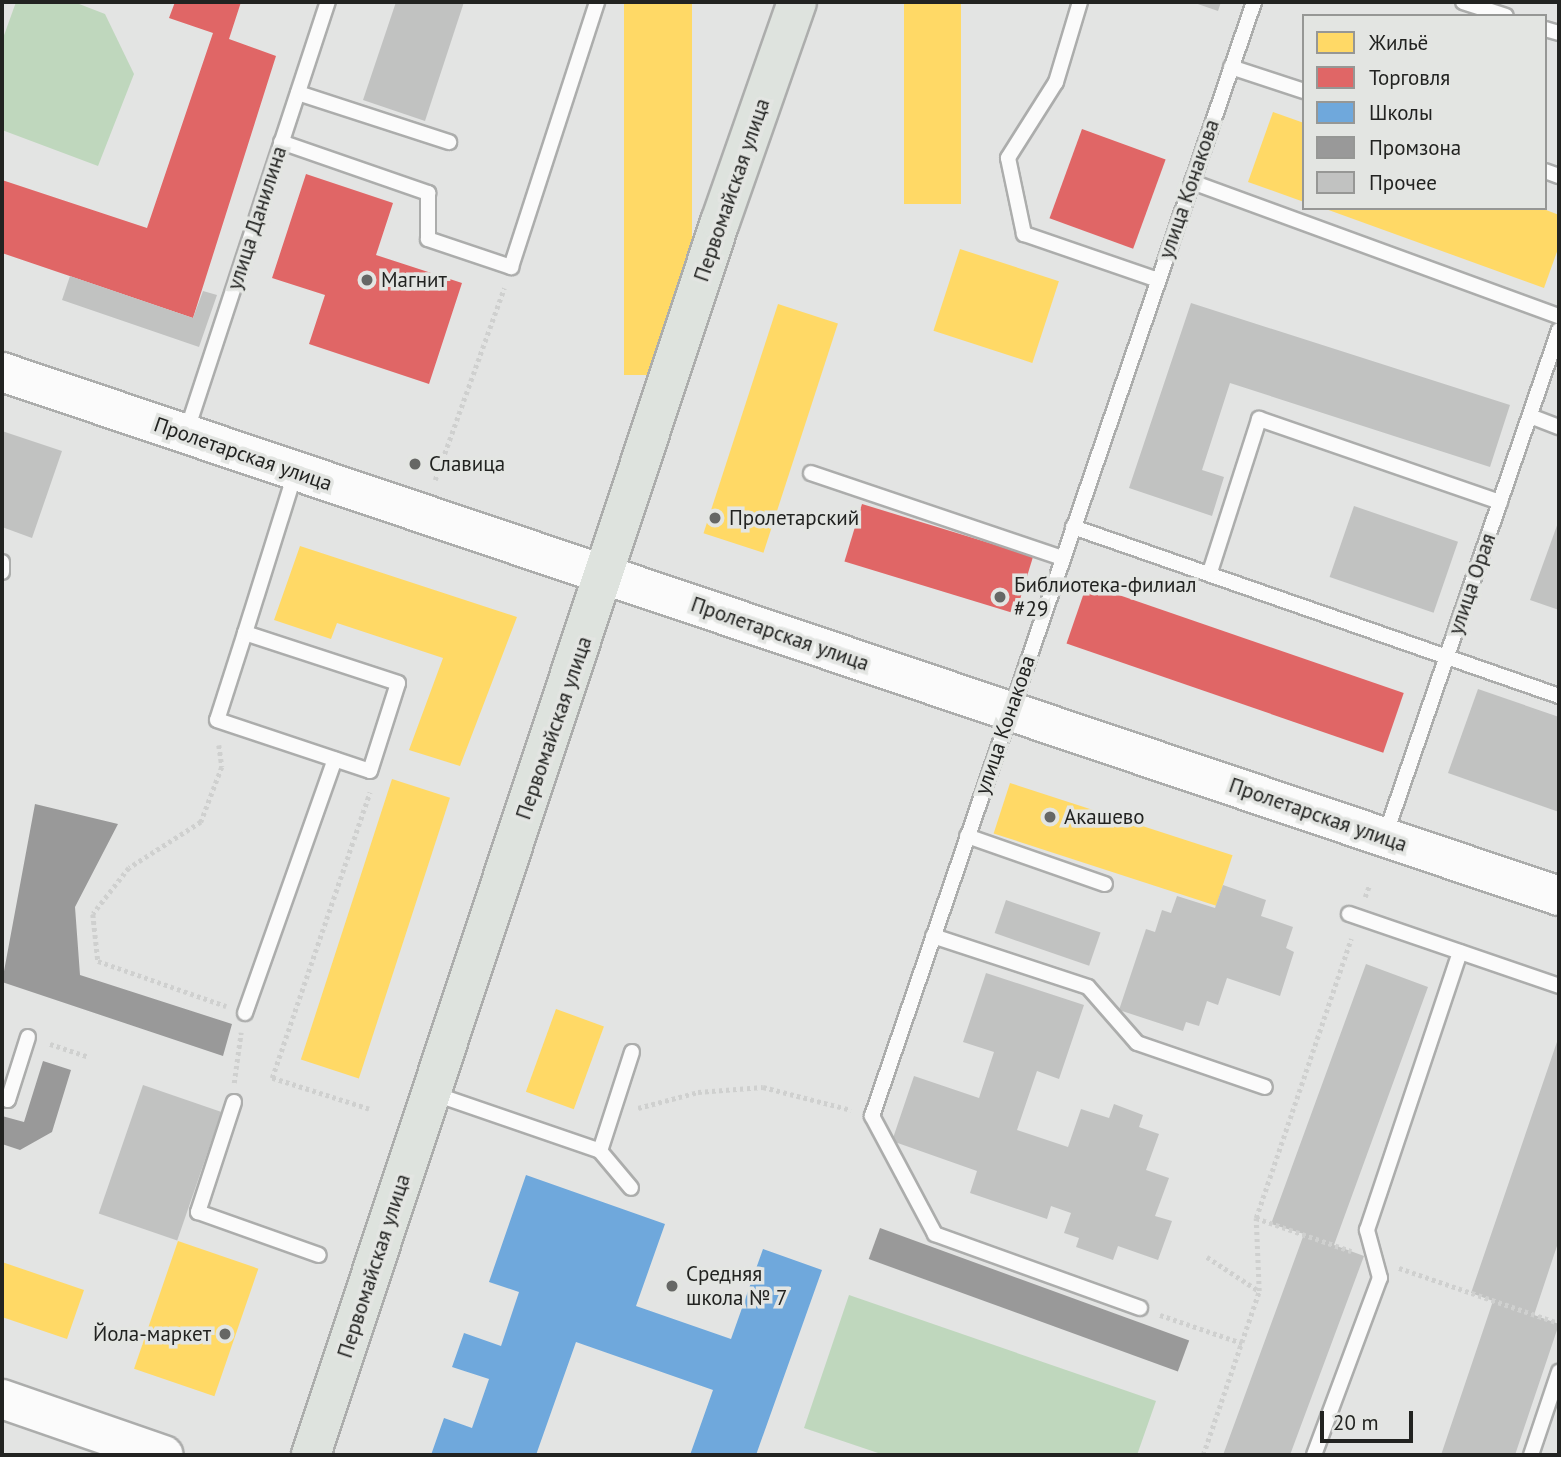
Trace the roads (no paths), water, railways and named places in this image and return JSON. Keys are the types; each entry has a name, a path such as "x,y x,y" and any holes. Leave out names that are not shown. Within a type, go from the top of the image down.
{"main road":[{"name":"Первомайская улица","path":"311,1455 720,222 797,2"}],"street":[{"name":"Пролетарская улица","path":"2,372 1559,896"},
{"path":"2,1399 164,1455"}],"lane":[{"name":"улица Данилина","path":"185,434 328,2"},
{"path":"281,142 428,193 428,239 511,267 597,2"},
{"path":"1080,2 1056,82 1008,158 1024,234 1158,280"},
{"name":"улица Конакова","path":"1140,1308 935,1234 872,1116 1254,2"},
{"path":"1463,2 1500,14"},
{"path":"1231,67 1302,90"},
{"path":"298,93 449,142"},
{"path":"1192,182 1559,316"},
{"name":"улица Орая","path":"1384,838 1530,416 1557,347 1559,330"},
{"path":"1530,416 1559,427"},
{"path":"1210,572 1259,419 1500,502"},
{"path":"244,633 398,683 370,771 217,720 244,633 295,471"},
{"path":"811,473 1062,558"},
{"path":"1073,527 1210,572 1559,696"},
{"path":"2,562 2,572"},
{"path":"245,1013 335,759"},
{"path":"967,836 1105,884"},
{"path":"1353,916 1559,986"},
{"path":"933,936 1088,988 1137,1043 1265,1087"},
{"path":"1314,1455 1380,1278 1367,1230 1460,953"},
{"path":"2,1098 8,1100 28,1037"},
{"path":"600,1151 632,1052"},
{"path":"431,1093 600,1151 631,1188"},
{"path":"234,1102 198,1212 319,1255"},
{"path":"1531,1455 1559,1373"}],"place":[{"name":"Магнит","path":"367,280"},
{"name":"Славица","path":"415,464"},
{"name":"Пролетарский","path":"715,518"},
{"name":"Библиотека-филиал #29","path":"1000,597"},
{"name":"Акашево","path":"1050,817"},
{"name":"Средняя школа № 7","path":"672,1286"},
{"name":"Йола-маркет","path":"225,1334"}]}
